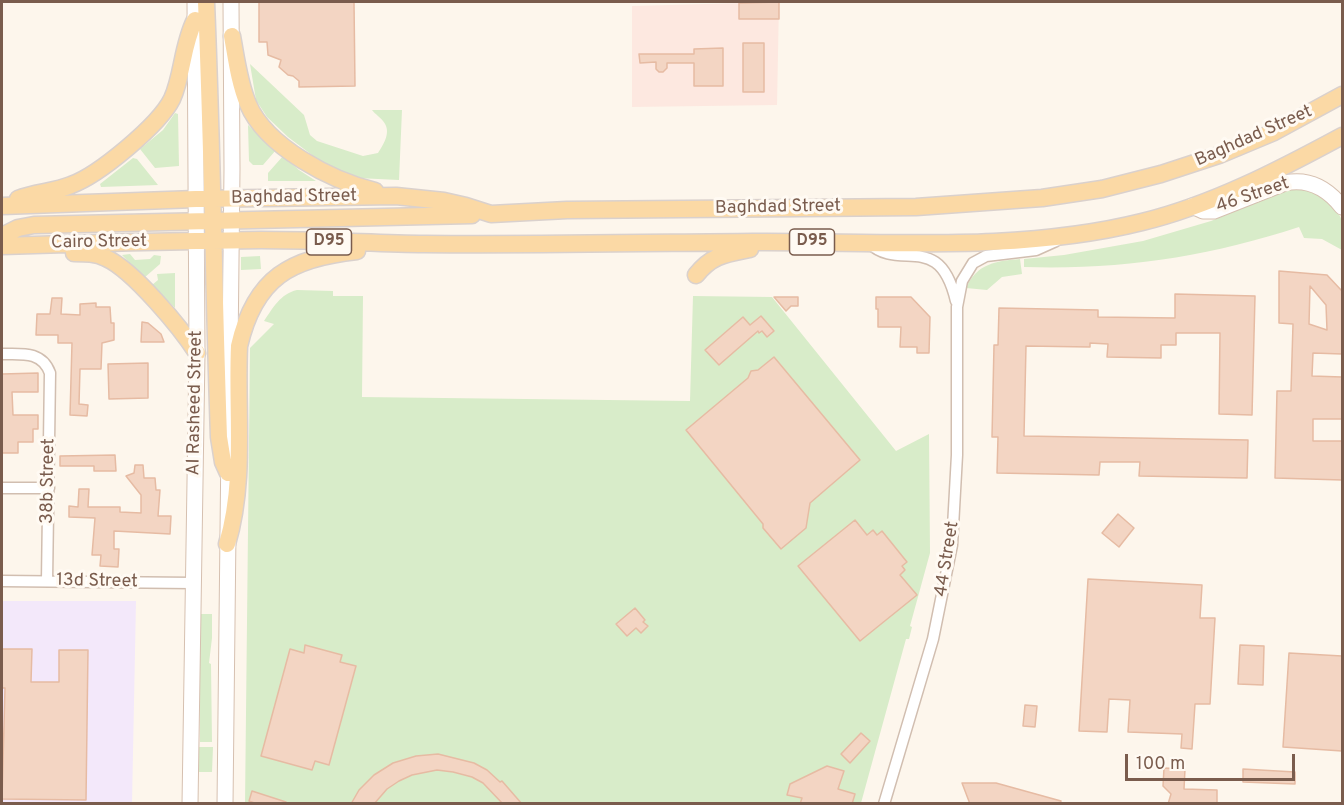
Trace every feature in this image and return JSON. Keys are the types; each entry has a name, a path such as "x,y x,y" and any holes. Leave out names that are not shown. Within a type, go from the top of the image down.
{"main road":[{"path":"195,2 205,199"},
{"path":"207,2 205,241 220,450 228,473"},
{"name":"Al Rasheed Street","path":"225,804 232,199 231,2"},
{"path":"3,206 29,195 70,186 84,180 154,123 164,112 174,93 187,36 195,20"},
{"path":"232,36 248,106 268,133 302,158 340,180 361,188 396,196"},
{"name":"Baghdad Street","path":"205,199 396,196 444,201 491,214 567,210 916,207 1042,198 1102,189 1161,174 1219,155 1275,132 1342,95"},
{"name":"Baghdad Street","path":"205,241 427,244 868,243 966,242 1064,236 1144,222 1192,206 1244,185 1342,136"},
{"name":"46 Street","path":"1192,206 1203,211 1214,211 1285,183 1296,181 1317,185 1334,197 1342,207"},
{"name":"D95","path":"3,206 205,199"},
{"path":"2,236 18,228 34,225 491,214"},
{"name":"Al Rasheed Street","path":"190,804 197,353 205,241"},
{"name":"Cairo Street","path":"2,246 205,241"},
{"path":"696,275 705,264 718,256 791,242"},
{"path":"227,544 233,524 239,484 239,346 247,319 261,294 278,276 310,259 327,255 427,244"},
{"path":"2,250 16,254 94,254 114,262 174,321 197,353"}],"street":[{"name":"44 Street","path":"884,804 933,639 952,545 957,455 957,307 964,275 979,259 993,254 1036,250 1064,236"},
{"name":"44 Street","path":"868,243 886,253 921,256 934,262 949,278 957,307"},
{"name":"38b Street","path":"2,354 36,356 48,366 51,381 47,581"},
{"path":"2,488 49,488"},
{"name":"13d Street","path":"2,580 193,583"}],"shaded area":[{"path":"779,2 777,105 632,107 632,6"},
{"path":"2,601 136,601 132,803 2,804"}],"green space":[{"path":"250,64 304,115 310,135 317,141 363,156 378,153 385,142 387,133 386,125 372,110 402,110 399,180 357,178 332,170 288,137 267,117 256,100"},
{"path":"175,113 178,114 179,166 155,168 140,149 163,130"},
{"path":"248,125 276,150 263,165 253,165 249,161"},
{"path":"283,156 316,181 268,181 268,173"},
{"path":"133,158 137,159 158,185 101,187 100,184"},
{"path":"1302,188 1326,200 1336,209 1342,221 1342,250 1322,239 1304,238 1299,227 1197,254 1129,264 1024,267 1024,259 1064,255 1143,241 1211,221 1287,190"},
{"path":"130,254 135,260 150,259 154,255 161,256 160,264 144,278 122,255"},
{"path":"260,256 261,269 241,270 241,257"},
{"path":"1020,259 1022,274 1002,277 987,290 966,288 982,268 996,262"},
{"path":"175,273 175,308 152,285 158,280 157,274"},
{"path":"297,290 333,291 333,296 363,296 362,397 690,401 693,296 772,297 896,451 929,434 930,553 910,626 912,627 909,639 906,639 861,803 245,804 250,348 274,324 264,321 281,298"},
{"path":"200,614 212,614 209,663 211,664 212,742 200,742"},
{"path":"199,747 213,747 212,772 198,772"}],"building":[{"path":"259,2 354,2 355,86 299,87 299,81 279,67 281,60 268,55 267,42 259,42"},
{"path":"779,2 779,19 739,19 739,3"},
{"path":"743,43 764,43 764,92 743,92"},
{"path":"723,48 723,86 694,86 694,63 667,63 667,68 659,72 656,69 656,62 640,63 639,54 694,54 694,49"},
{"path":"1279,271 1327,275 1342,291 1342,354 1313,353 1312,376 1342,377 1342,419 1313,419 1313,441 1342,441 1342,480 1275,478 1277,391 1291,391 1293,324 1279,323","holes":["1310,286 1326,305 1327,330 1309,324"]},
{"path":"1175,294 1255,296 1252,415 1219,414 1220,333 1176,333 1176,345 1161,345 1161,358 1107,357 1108,344 1090,343 1090,347 1026,346 1024,436 1248,440 1247,478 1139,476 1140,462 1100,462 1099,475 997,473 998,437 992,437 994,345 998,345 999,308 1098,310 1098,317 1175,318"},
{"path":"774,297 798,297 798,306 791,306 786,311"},
{"path":"876,297 911,297 930,317 929,353 917,353 917,347 900,347 901,327 878,327"},
{"path":"52,298 62,298 61,314 80,315 80,304 96,303 96,307 110,307 111,323 114,323 114,340 102,343 101,369 80,369 79,404 88,405 87,416 70,415 72,343 58,343 58,335 36,335 37,314 50,314"},
{"path":"761,316 774,331 767,337 762,331 759,333 758,331 719,365 705,350 743,317 750,325"},
{"path":"142,322 148,323 161,334 164,342 141,342"},
{"path":"774,357 860,460 810,503 806,528 781,549 686,430 748,378 751,371 758,370"},
{"path":"148,363 148,398 109,399 108,364"},
{"path":"38,373 38,392 12,392 13,415 38,415 38,429 33,429 33,442 18,442 18,453 2,453 2,374"},
{"path":"115,455 116,471 94,471 94,466 60,466 60,456"},
{"path":"135,465 143,465 144,478 155,478 156,490 160,490 158,516 171,516 170,534 114,531 114,549 119,549 118,567 100,566 101,555 92,555 95,518 69,517 69,506 78,507 79,489 89,489 88,507 120,507 120,512 141,513 141,495 126,476 134,473"},
{"path":"1118,514 1134,528 1119,547 1102,533"},
{"path":"855,520 867,535 873,530 877,535 882,531 907,562 902,566 905,570 900,575 917,595 860,641 798,566"},
{"path":"1088,579 1202,585 1200,618 1215,618 1210,704 1195,704 1192,749 1181,748 1182,734 1128,732 1130,700 1109,699 1107,732 1079,731"},
{"path":"635,608 648,626 641,633 636,628 627,636 616,624"},
{"path":"305,645 342,655 340,662 356,666 329,765 315,761 312,770 261,756 290,649 304,653"},
{"path":"1240,645 1264,646 1263,685 1238,684"},
{"path":"2,649 32,649 31,682 59,682 59,650 88,650 86,800 2,799 5,688 2,688"},
{"path":"1289,653 1342,656 1342,751 1283,747"},
{"path":"1025,705 1037,706 1035,727 1023,726"},
{"path":"861,733 870,741 850,763 841,754"},
{"path":"438,754 474,763 487,770 500,782 502,781 522,804 503,804 483,783 472,777 437,770 412,775 399,781 387,789 374,804 351,804 359,790 374,775 393,763 416,756"},
{"path":"827,766 844,771 838,789 855,794 852,804 800,804 802,798 787,795 790,784"},
{"path":"1164,768 1185,769 1184,789 1217,790 1217,804 1168,804 1171,794 1163,786"},
{"path":"1243,769 1295,772 1295,784 1243,782"},
{"path":"962,783 996,783 1061,801 1060,804 970,804"},
{"path":"252,791 286,802 286,804 257,804 249,801"}]}
